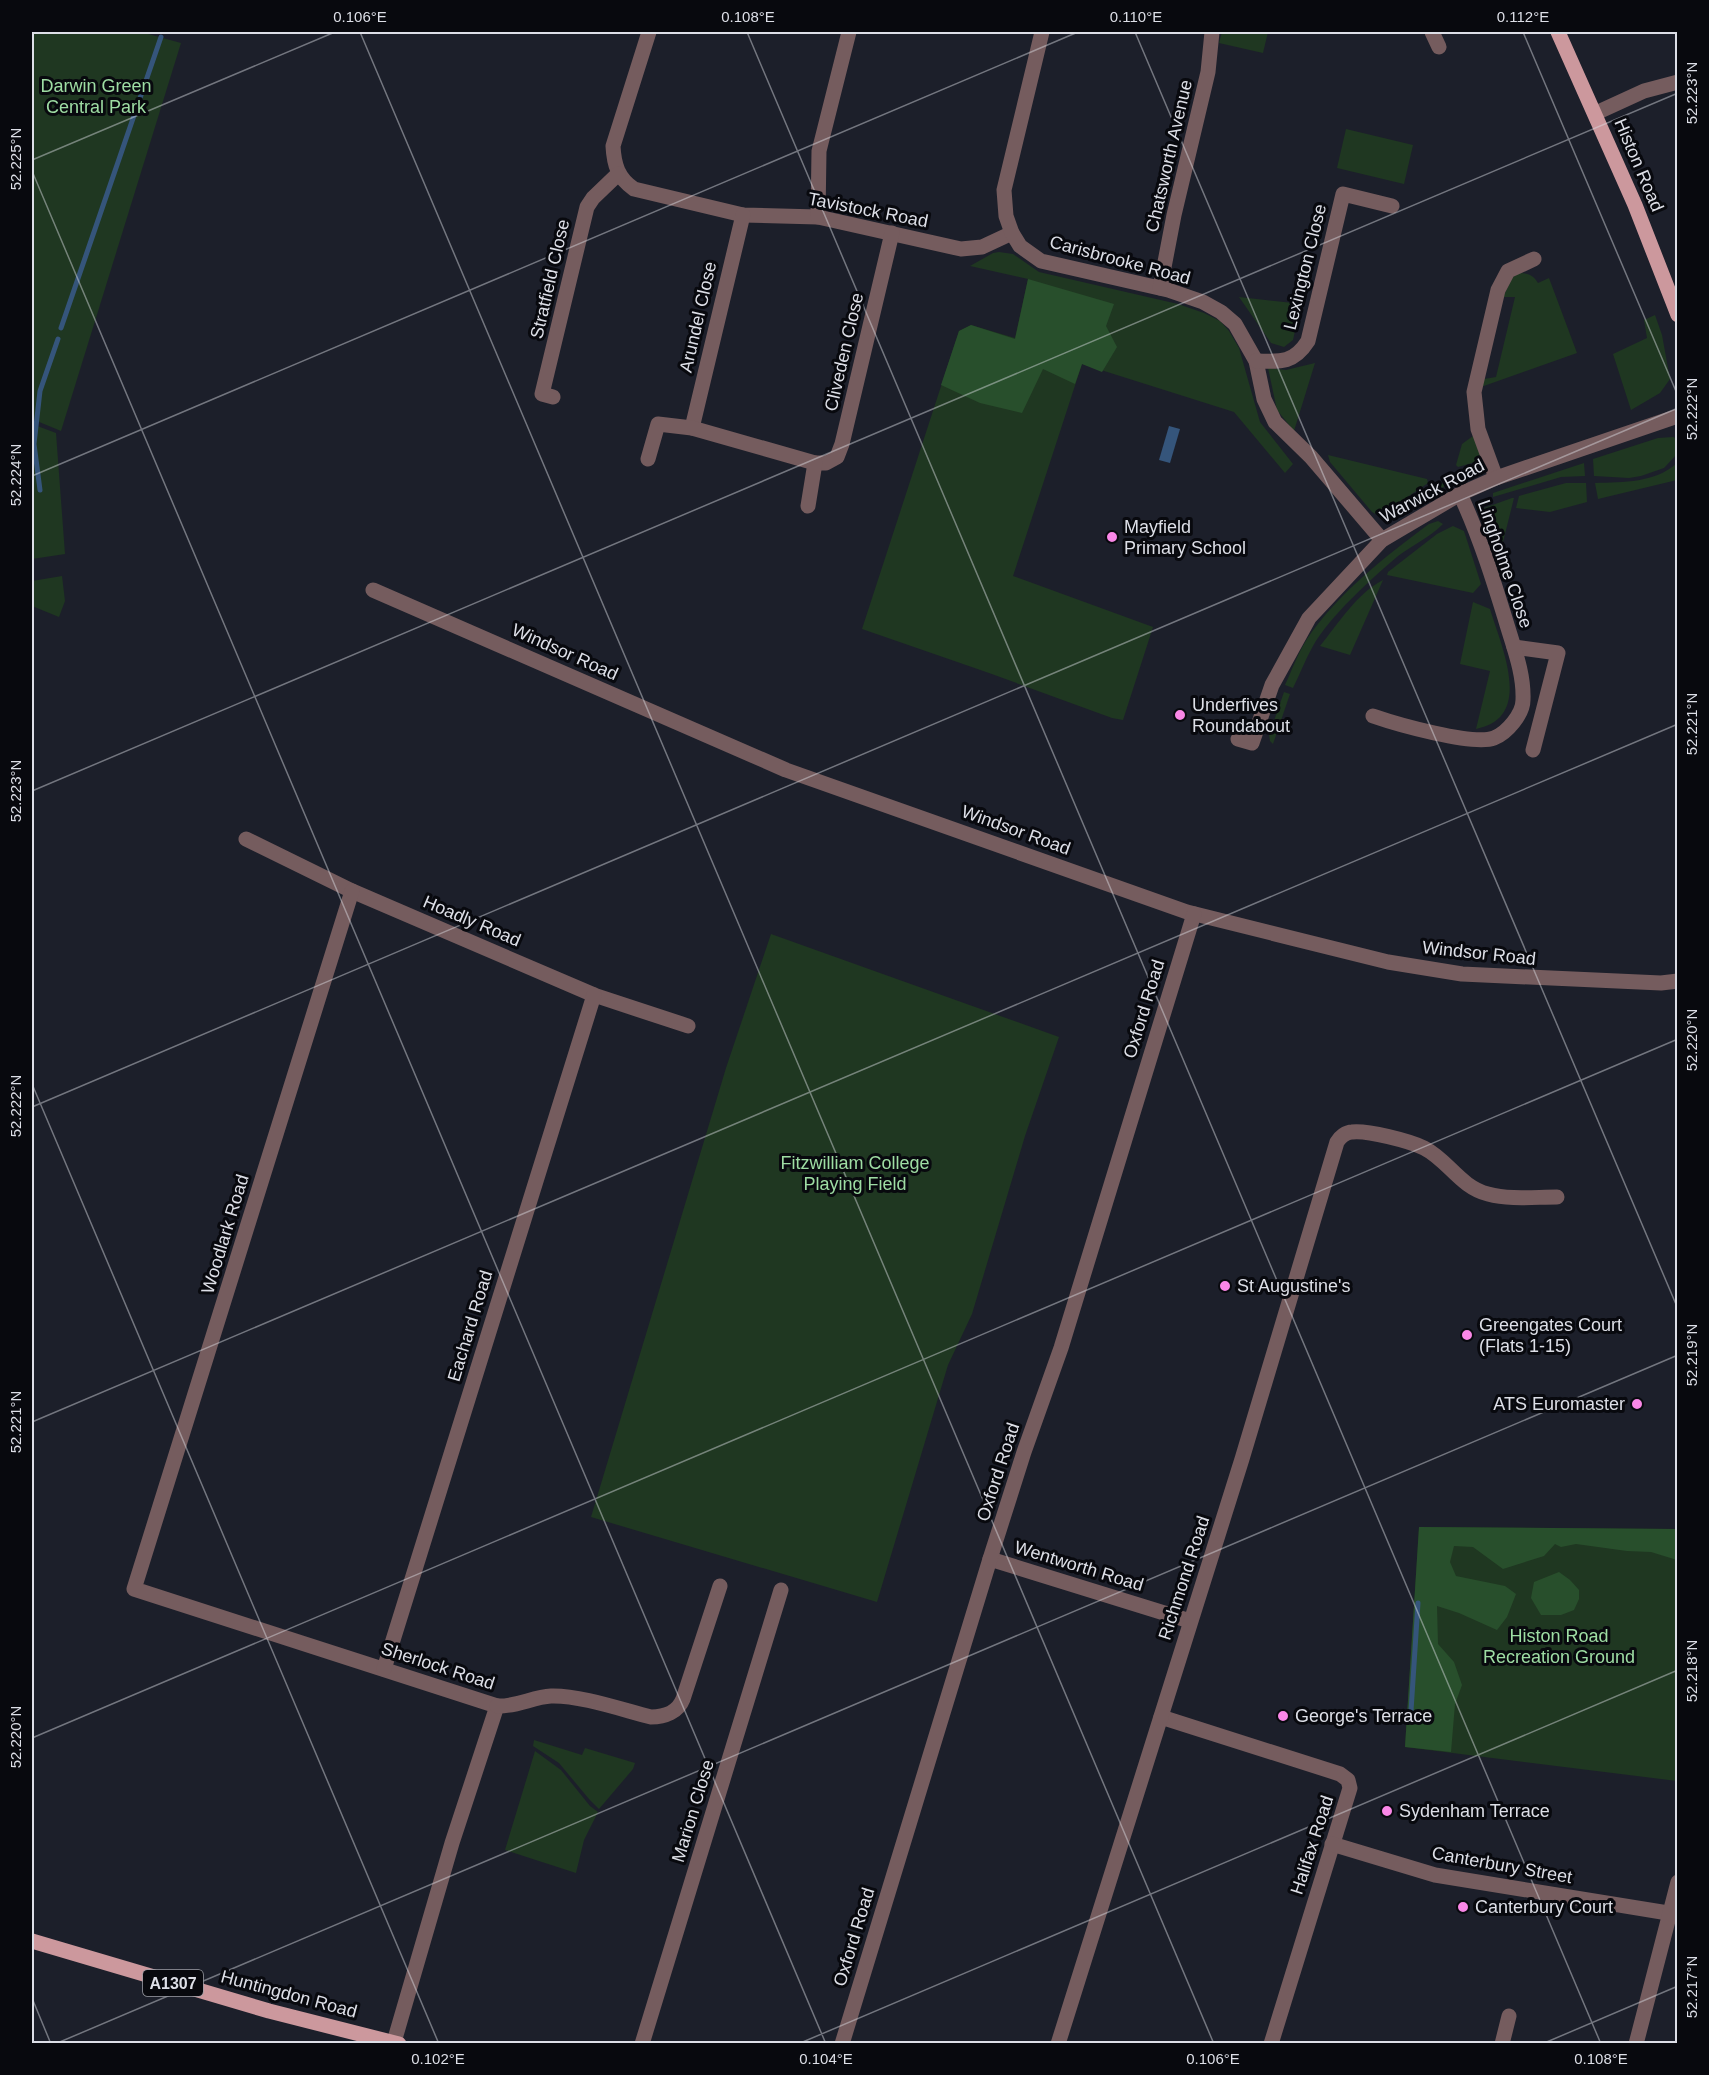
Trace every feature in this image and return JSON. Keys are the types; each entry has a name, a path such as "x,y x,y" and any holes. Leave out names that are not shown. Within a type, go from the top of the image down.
{"main road":[{"name":"Histon Road","path":"1558,32 1635,205 1677,315"},
{"name":"Huntingdon Road","path":"32,1941 269,2011 375,2040 396,2043"}],"street":[{"path":"618,174 613,146 649,32"},
{"path":"818,217 819,151 849,32"},
{"name":"Carisbrooke Road","path":"1042,32 1004,190 1006,216 1020,246 1041,261 1160,288 1203,302 1221,312 1235,324 1256,361 1264,399 1275,422 1311,457 1382,540"},
{"name":"Chatsworth Avenue","path":"1160,288 1174,215 1208,72 1212,32"},
{"path":"1432,32 1439,47"},
{"path":"1596,113 1644,91 1677,81"},
{"name":"Tavistock Road","path":"618,174 634,189 743,215 818,217 961,249 982,247 1012,233"},
{"name":"Stratfield Close","path":"553,398 542,394 587,207 618,174"},
{"name":"Lexington Close","path":"1256,361 1277,362 1291,359 1301,352 1308,340 1343,194 1392,206"},
{"name":"Arundel Close","path":"692,428 743,215"},
{"name":"Cliveden Close","path":"815,463 826,463 837,457 842,444 892,233"},
{"path":"1496,478 1478,429 1474,392 1498,290 1508,271 1534,260"},
{"name":"Warwick Road","path":"1238,739 1252,742 1272,685 1309,618 1382,540 1460,494 1496,478 1677,416"},
{"path":"648,459 658,424 692,428 815,463 808,506"},
{"name":"Lingholme Close","path":"1373,716 1465,739 1493,738 1509,728 1524,702 1521,671 1514,647 1479,535 1460,494"},
{"name":"Windsor Road","path":"373,590 786,770 1194,914 1388,962 1462,974 1661,983 1677,981"},
{"name":"Lingholme Close","path":"1514,647 1558,653 1533,750"},
{"name":"Hoadly Road","path":"246,839 352,891 594,995 688,1026"},
{"name":"Woodlark Road","path":"134,1589 352,891"},
{"name":"Oxford Road","path":"842,2043 990,1559 1060,1348 1194,914"},
{"name":"Eachard Road","path":"384,1669 594,995"},
{"name":"Richmond Road","path":"1058,2043 1242,1459 1337,1142 1344,1135 1353,1131 1388,1137 1425,1149 1440,1159 1461,1180 1487,1194 1510,1197 1557,1197"},
{"name":"Wentworth Road","path":"990,1559 1191,1621"},
{"path":"497,1706 559,1696 651,1718 662,1717 670,1713 681,1705 720,1586"},
{"name":"Sherlock Road","path":"134,1589 497,1706 452,1843 396,2043"},
{"name":"Marion Close","path":"642,2043 782,1590"},
{"name":"Halifax Road","path":"1161,1717 1340,1774 1348,1780 1350,1788 1271,2043"},
{"name":"Canterbury Street","path":"1332,1844 1435,1875 1668,1913"},
{"path":"1636,2043 1677,1884"},
{"path":"1502,2043 1509,2016"}],"green space":[{"name":"Darwin Green Central Park","path":"32,32 141,32 181,43 61,431 32,419"},
{"path":"1222,32 1268,32 1263,53 1219,43"},
{"path":"1346,129 1413,145 1404,184 1337,168"},
{"path":"999,252 1013,254 1039,272 1178,304 1220,321 1239,348 1260,422 1293,464 1285,473 1234,412 1082,364 1013,576 1153,627 1123,720 862,629 959,331 971,325 1015,338 1028,279 970,266"},
{"path":"1519,273 1530,275 1538,283 1549,278 1577,353 1481,387 1484,379 1496,377 1515,297 1503,297 1513,277"},
{"path":"1028,279 1114,304 1106,326 1117,347 1102,372 1082,364 1075,384 1043,369 1022,413 980,403 941,385 959,331 971,325 1015,339"},
{"path":"1297,284 1305,285 1293,340 1284,347 1271,343 1239,297 1293,303"},
{"path":"1655,315 1662,335 1670,379 1660,393 1631,410 1613,354 1647,338 1644,320"},
{"path":"1315,363 1294,431 1277,410 1268,368 1286,370"},
{"path":"32,424 56,433 65,554 32,559"},
{"path":"1473,436 1481,445 1483,455 1479,461 1458,467 1456,465 1462,444"},
{"path":"1658,438 1677,439 1677,454 1664,468 1629,478 1594,476 1593,459"},
{"path":"1328,455 1427,479 1428,483 1379,516 1372,512 1330,462"},
{"path":"1584,463 1585,476 1561,477 1493,497 1493,493"},
{"path":"1677,463 1677,480 1598,499 1595,483 1628,482 1649,478 1668,470"},
{"path":"1445,483 1447,485 1399,515 1398,509 1414,497 1426,489"},
{"path":"1566,483 1586,483 1587,502 1550,512 1516,508 1519,496"},
{"path":"1514,498 1498,562 1482,511 1484,508"},
{"path":"1438,521 1443,524 1398,556 1340,610 1320,634 1293,688 1285,685 1307,639 1333,606 1380,562 1429,524"},
{"path":"1453,526 1464,531 1481,584 1473,593 1387,575 1437,534"},
{"path":"62,576 65,601 59,617 32,606 32,581"},
{"path":"1383,580 1350,655 1320,646 1356,601"},
{"path":"1473,602 1490,609 1506,660 1509,679 1509,696 1505,711 1494,722 1476,729 1490,671 1460,664"},
{"path":"1284,692 1290,694 1273,744 1269,735"},
{"name":"Fitzwilliam College Playing Field","path":"771,934 1059,1037 1025,1136 972,1314 948,1365 877,1602 591,1517 726,1068"},
{"name":"Histon Road Recreation Ground","path":"1419,1527 1677,1529 1677,1781 1405,1747"},
{"path":"1419,1527 1677,1529 1677,1560 1651,1552 1576,1544 1561,1547 1555,1544 1544,1556 1503,1569 1473,1547 1454,1546 1450,1562 1456,1576 1505,1586 1516,1594 1507,1617 1497,1630 1437,1606 1438,1644 1454,1662 1462,1685 1455,1704 1451,1752 1405,1747"},
{"path":"1559,1572 1579,1590 1579,1599 1574,1610 1561,1615 1541,1615 1531,1598 1534,1582"},
{"path":"534,1740 582,1755 585,1748 635,1763 633,1769 599,1809 559,1763 533,1746"},
{"path":"535,1751 561,1770 590,1806 598,1812 584,1840 576,1873 505,1850"}],"water":[{"path":"1169,426 1180,429 1170,463 1159,460"}],"waterway":[{"path":"61,328 161,37"},
{"path":"40,490 34,444 40,391 58,339"},
{"path":"1411,1711 1418,1603"}],"place":[{"name":"Mayfield Primary School","path":"1112,537"},
{"name":"Underfives Roundabout","path":"1180,715"},
{"name":"St Augustine's","path":"1225,1286"},
{"name":"Greengates Court (Flats 1-15)","path":"1467,1335"},
{"name":"ATS Euromaster","path":"1637,1404"},
{"name":"George's Terrace","path":"1283,1716"},
{"name":"Sydenham Terrace","path":"1387,1811"},
{"name":"Canterbury Court","path":"1463,1907"}]}
